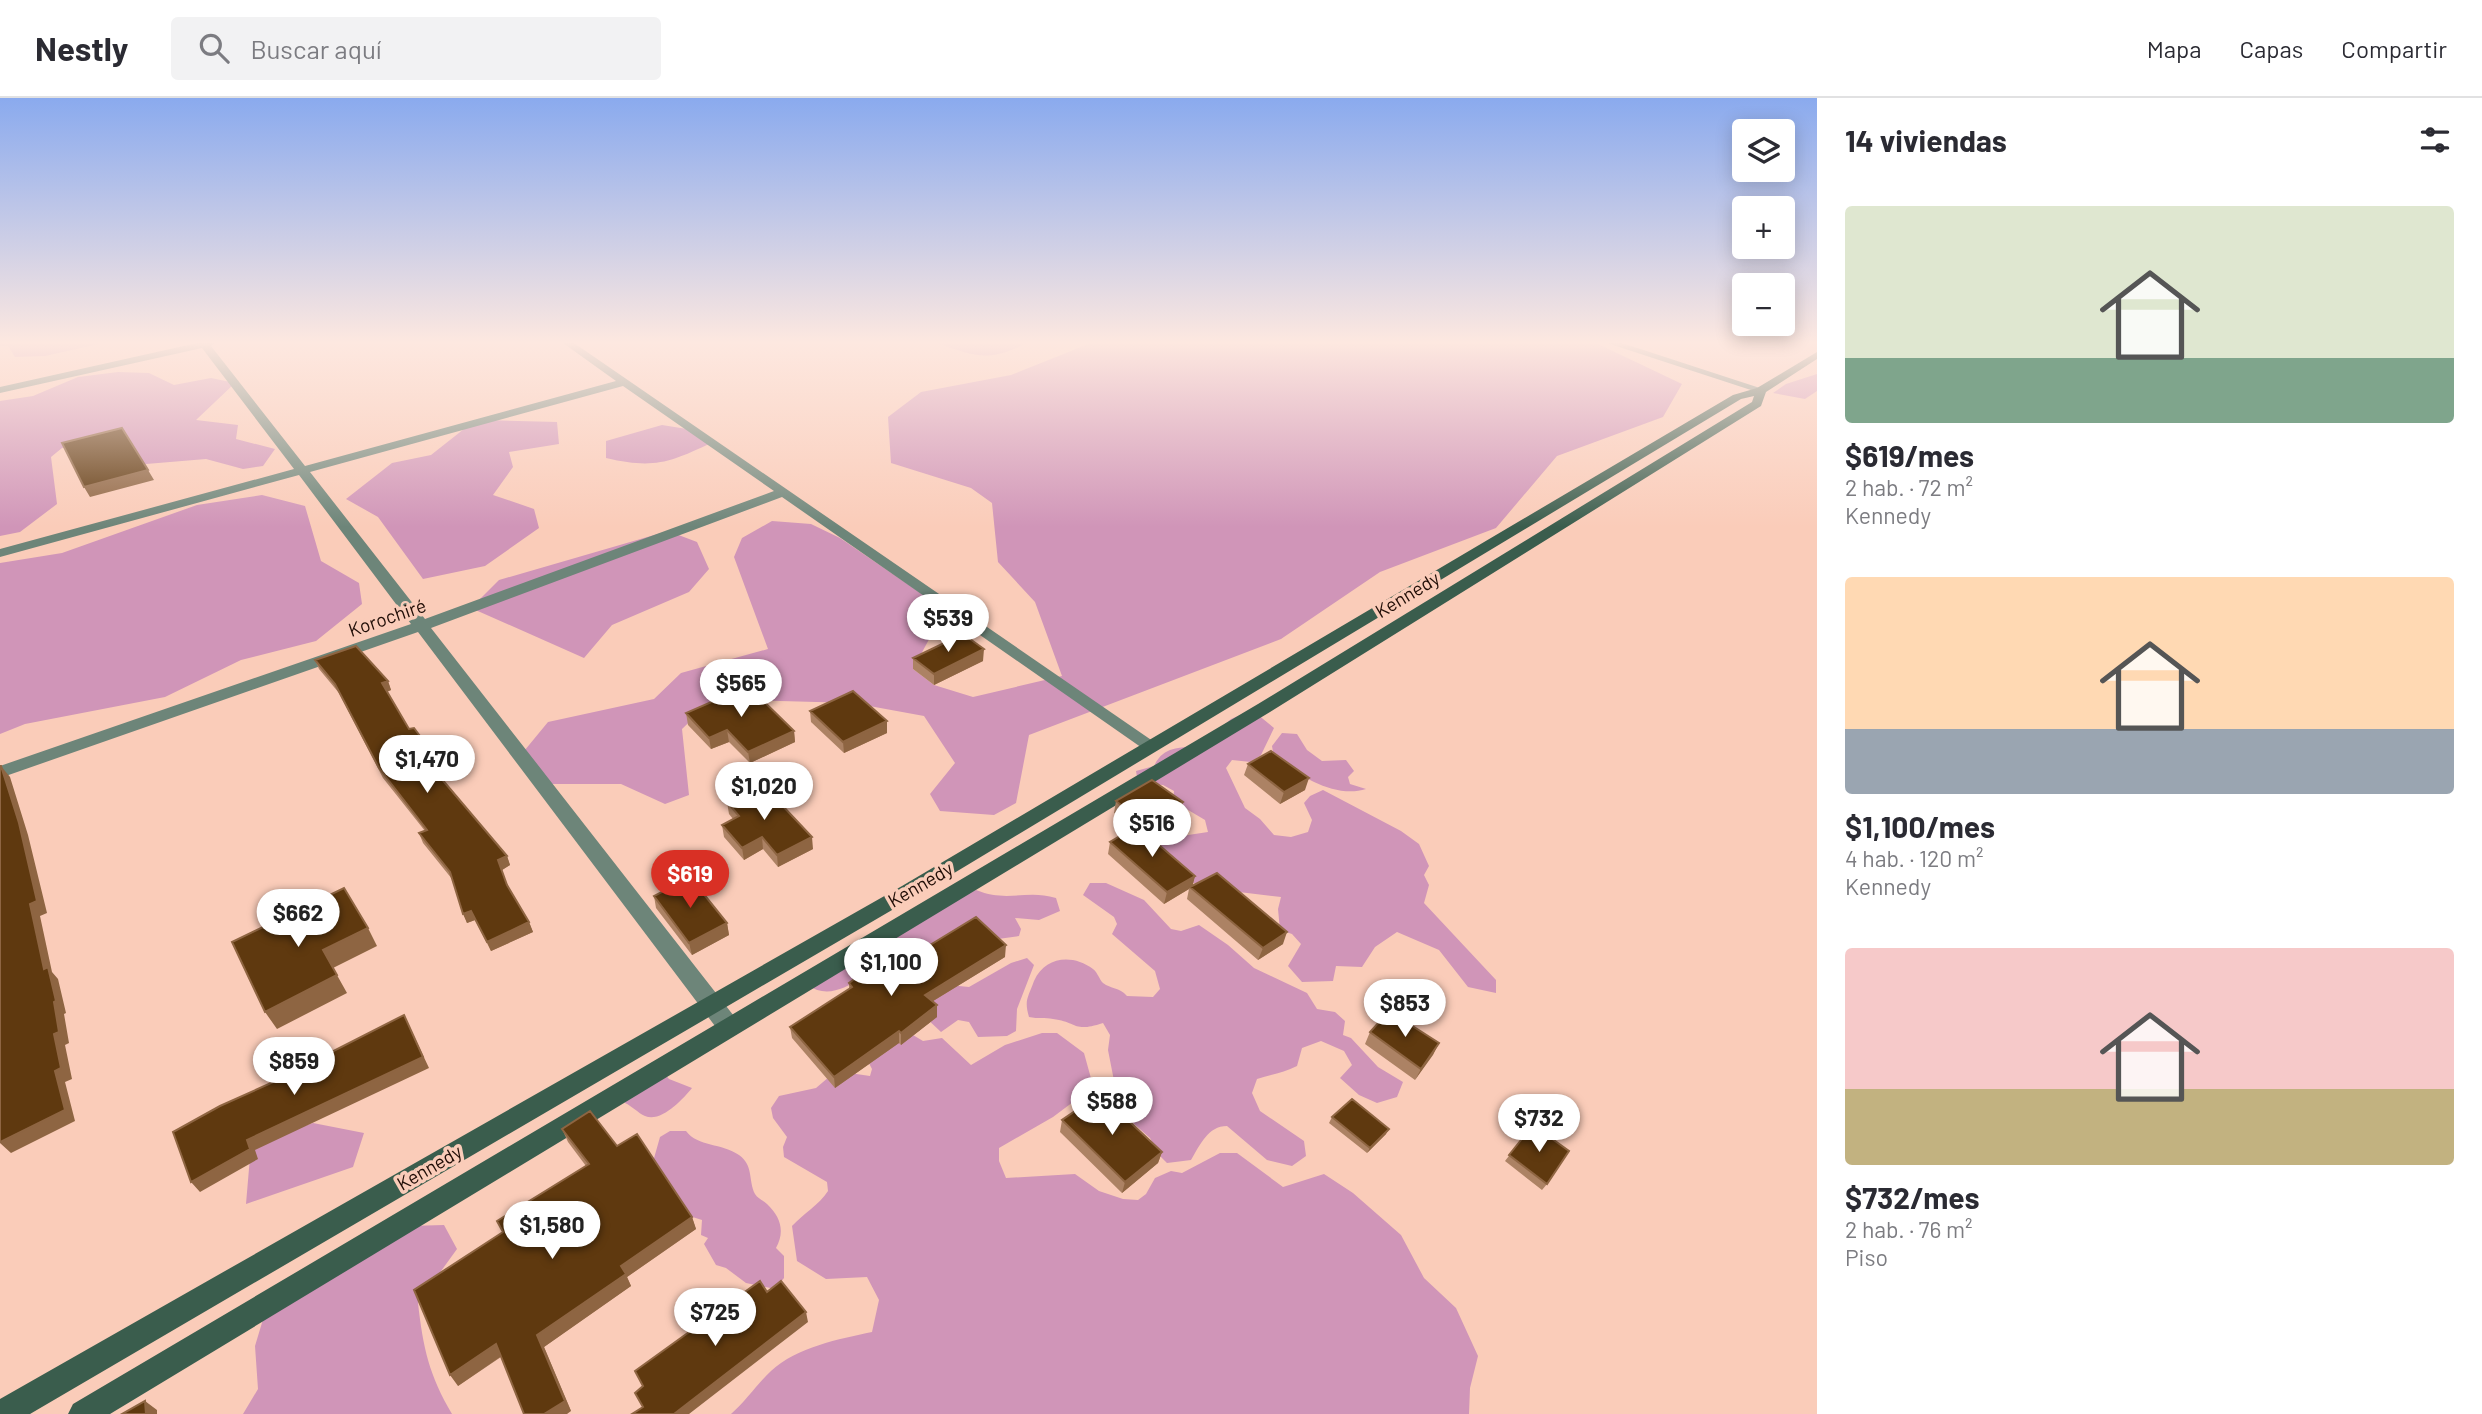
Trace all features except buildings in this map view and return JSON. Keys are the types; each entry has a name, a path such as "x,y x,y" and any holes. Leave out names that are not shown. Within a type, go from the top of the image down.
{"main road":[{"name":"Kennedy","path":"2,1414 1152,747 1725,404"},
{"name":"Kennedy","path":"83,1414 1264,708 1756,404"}],"street":[{"path":"252,404 729,1027"},
{"path":"0,553 542,404"},
{"path":"657,404 1152,747"},
{"name":"Korochiré","path":"0,772 421,626 784,492"}],"shaded area":[{"path":"0,404 212,404 196,420 238,425 236,439 275,449 263,466 243,469 206,459 134,465 101,440 62,448 51,457 57,504 20,532 0,536"},
{"path":"905,404 1670,404 1663,417 1557,456 1496,528 1380,572 1281,639 1029,735 1016,803 994,815 940,811 930,794 955,763 924,716 853,703 713,699 682,729 689,795 665,804 621,784 541,784 520,756 548,722 654,699 681,673 768,649 734,557 742,538 772,521 811,524 840,538 925,596 940,619 913,669 934,685 973,697 1062,676 1035,602 998,562 992,503 971,488 891,463 888,417"},
{"path":"485,420 557,422 559,444 509,452 513,467 493,495 534,509 539,528 485,566 423,579 378,517 346,499 392,463 431,455 469,425"},
{"path":"662,425 693,430 711,443 660,462 636,463 606,458 606,441"},
{"path":"262,495 305,506 321,561 359,583 362,604 316,641 241,660 165,697 25,724 0,734 0,563 62,553 197,505"},
{"path":"668,531 697,542 709,569 689,592 612,625 584,658 471,608 499,580"},
{"path":"1252,710 1274,728 1261,755 1251,762 1232,760 1226,768 1245,808 1260,819 1274,835 1291,837 1308,832 1312,820 1304,803 1310,796 1323,790 1401,831 1419,844 1429,866 1424,875 1429,885 1424,903 1496,980 1496,993 1468,987 1439,950 1397,932 1375,947 1362,967 1336,966 1333,981 1302,982 1288,966 1301,944 1292,934 1280,930 1278,909 1281,897 1239,892 1208,893 1196,884 1168,874 1157,844 1175,837 1208,832 1205,820 1173,801 1174,791 1163,785 1138,783 1136,771 1154,766 1162,755 1172,749 1198,747 1231,719"},
{"path":"1282,733 1297,734 1307,750 1322,761 1346,760 1354,771 1348,777 1350,784 1366,789 1342,791 1330,788 1284,765 1274,758 1272,746"},
{"path":"1090,883 1106,883 1144,900 1171,929 1181,931 1199,925 1228,945 1254,968 1307,993 1317,1009 1335,1012 1345,1021 1343,1035 1351,1038 1378,1067 1403,1082 1397,1097 1377,1103 1359,1095 1340,1078 1352,1065 1344,1051 1321,1041 1302,1048 1297,1066 1257,1079 1252,1093 1260,1111 1304,1141 1306,1156 1292,1166 1267,1160 1227,1126 1210,1133 1191,1160 1167,1163 1158,1154 1150,1138 1117,1109 1108,1050 1110,1035 1103,1023 1081,1027 1061,1020 1029,1017 1028,995 1034,981 1045,966 1060,960 1085,964 1095,971 1103,983 1127,996 1153,997 1160,989 1155,971 1112,934 1117,924 1114,917 1083,895"},
{"path":"976,890 1007,896 1035,895 1056,898 1060,911 1039,920 1015,918 1021,929 1019,936 998,939 860,978 835,991 821,991 808,985 857,960 883,957 891,947 891,929"},
{"path":"1027,958 1034,965 1017,1009 1016,1031 1007,1036 978,1037 969,1022 958,1020 941,1032 924,1016 925,999 949,985 969,987 1011,963"},
{"path":"893,1023 923,1041 942,1038 971,1065 1005,1045 1042,1033 1057,1033 1084,1053 1092,1082 1081,1096 1053,1117 999,1148 999,1161 1006,1178 1075,1174 1099,1191 1123,1199 1138,1200 1146,1194 1155,1178 1171,1171 1182,1173 1220,1153 1237,1153 1283,1187 1324,1174 1353,1193 1401,1235 1424,1278 1456,1308 1478,1356 1470,1388 1469,1414 731,1414 771,1371 793,1356 819,1345 872,1332 879,1300 867,1277 826,1279 797,1261 792,1226 828,1191 827,1182 784,1157 783,1147 787,1137 773,1118 771,1108 779,1096 816,1088 836,1071 870,1076 872,1069 863,1052"},
{"path":"661,1070 669,1079 692,1088 671,1109 658,1116 645,1116 625,1103 631,1081"},
{"path":"313,1123 364,1133 353,1167 246,1204 251,1145"},
{"path":"670,1131 686,1131 697,1140 732,1151 744,1159 755,1194 772,1209 780,1225 776,1248 784,1256 784,1278 775,1289 746,1283 726,1268 716,1265 704,1244 708,1238 701,1235 702,1220 661,1207 649,1176 660,1137"},
{"path":"444,1225 457,1249 418,1303 428,1361 452,1414 243,1414 258,1389 255,1346 267,1306 409,1226"}]}
